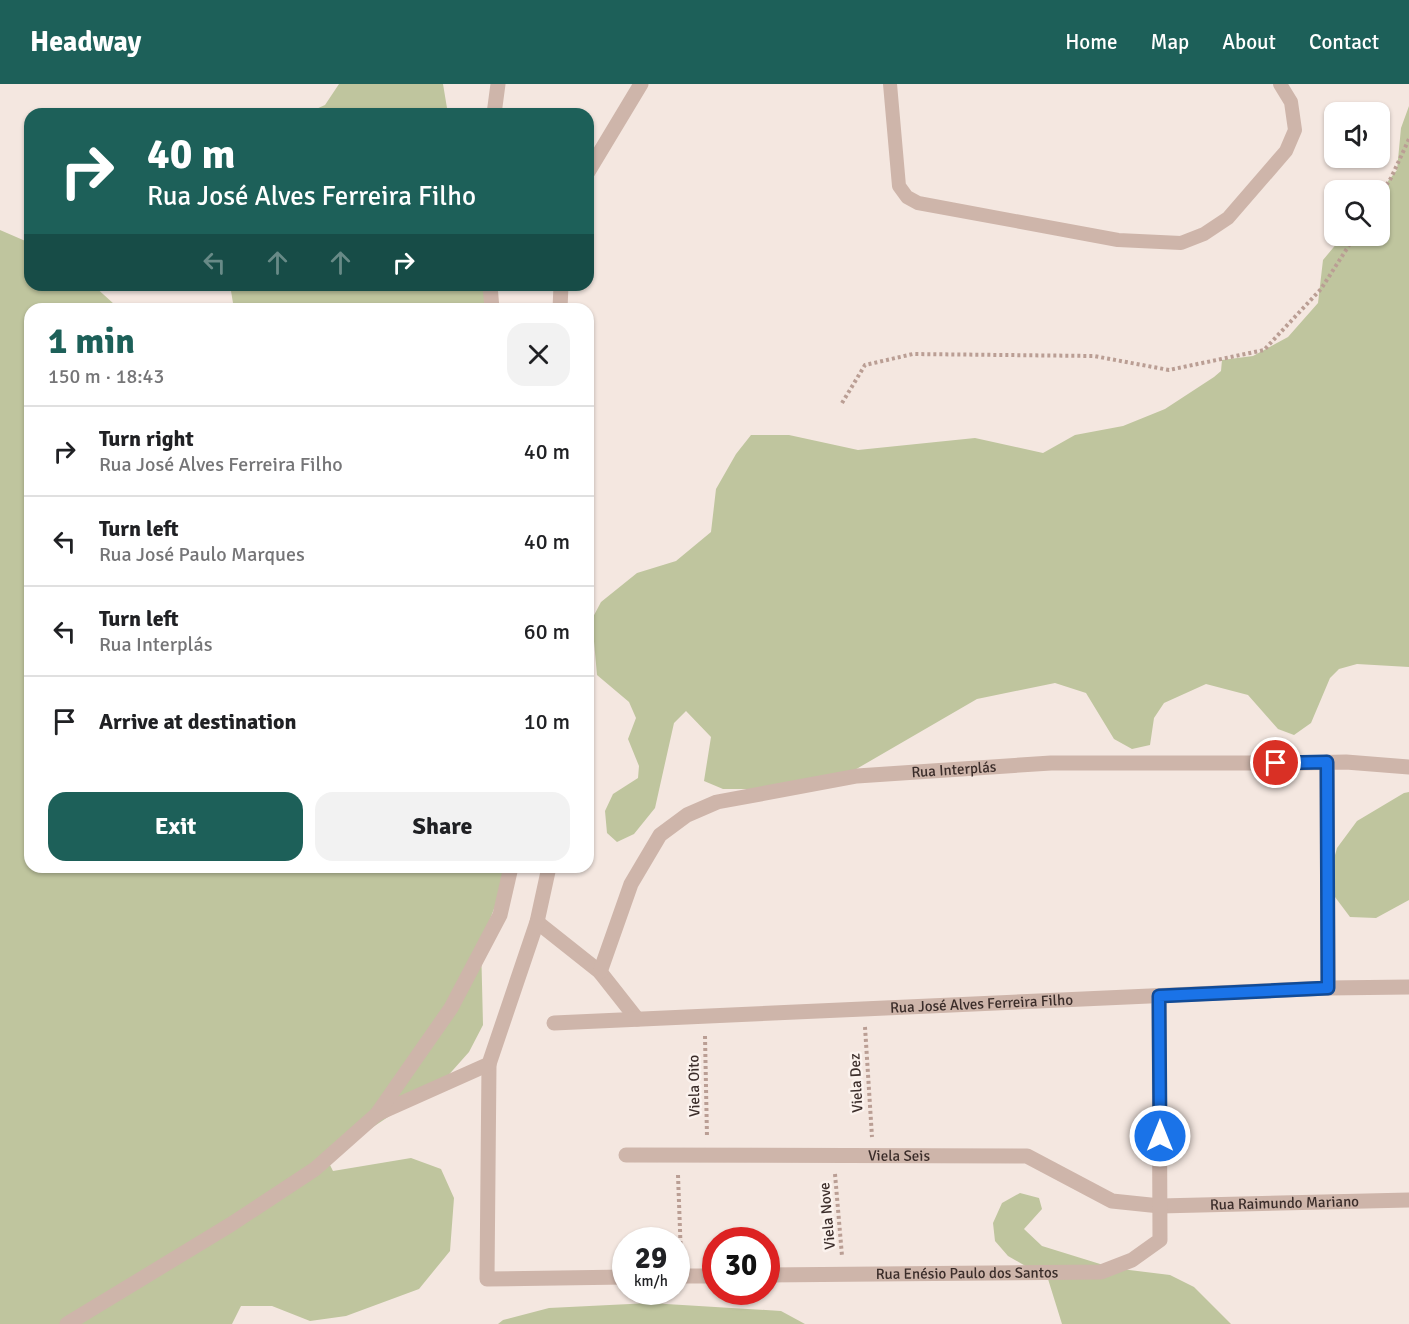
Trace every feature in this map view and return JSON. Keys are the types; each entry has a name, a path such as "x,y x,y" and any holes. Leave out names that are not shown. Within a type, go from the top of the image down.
{"street":[{"path":"495,108 498,84"},
{"path":"594,162 641,84"},
{"path":"1327,762 1328,988"},
{"name":"Rua Interplás","path":"600,972 631,884 660,835 687,815 717,802 857,776 1051,763 1357,762 1409,767"},
{"path":"67,1324 230,1225 315,1168 377,1114 451,1008 500,915 510,873"},
{"path":"548,873 537,922 489,1064 488,1279 612,1277"},
{"path":"537,922 600,972 637,1019"},
{"name":"Rua José Alves Ferreira Filho","path":"554,1023 1328,988 1409,987"},
{"path":"1159,996 1160,1206"},
{"path":"377,1114 489,1064"},
{"name":"Viela Seis","path":"626,1155 1027,1156 1112,1201 1160,1206"},
{"name":"Rua Raimundo Mariano","path":"1160,1206 1409,1200"},
{"name":"Rua Enésio Paulo dos Santos","path":"780,1275 1101,1272 1132,1260 1160,1240 1160,1206"}],"lane":[{"path":"890,84 899,186 907,197 918,203 1118,240 1181,243 1204,234 1228,218 1286,151 1295,130 1291,102 1280,84"}],"path":[{"path":"1390,180 1409,139"},
{"path":"842,403 865,365 913,354 1094,356 1169,370 1264,350 1321,289 1349,246"},
{"name":"Viela Dez","path":"864,1009 873,1155"},
{"name":"Viela Oito","path":"704,1016 708,1156"},
{"path":"677,1156 678,1227"},
{"name":"Viela Nove","path":"834,1156 843,1275"}],"green space":[{"path":"339,84 443,84 447,108 318,108 325,105"},
{"path":"1409,106 1409,667 1357,664 1339,669 1330,678 1311,723 1294,735 1278,729 1248,695 1206,684 1164,703 1154,718 1150,745 1132,749 1114,739 1086,693 1055,683 977,699 846,775 760,789 723,789 704,781 711,737 686,711 674,723 655,808 634,834 617,842 607,833 605,811 613,794 638,778 639,766 628,739 636,718 629,702 597,675 594,615 601,602 637,573 676,561 711,532 716,489 736,454 751,435 789,435 858,450 975,438 1043,453 1075,435 1123,426 1165,409 1221,371 1222,360 1253,356 1288,337 1318,303 1323,260 1335,246 1390,246 1389,180 1397,170 1401,128"},
{"path":"0,230 24,240 24,291 100,291 113,303 24,303 24,873 508,873 481,943 483,1025 469,1052 445,1079 352,1141 330,1165 333,1171 411,1158 441,1169 454,1198 450,1251 419,1289 346,1316 310,1321 272,1306 241,1306 232,1324 0,1324"},
{"path":"231,291 484,291 485,303 233,303"},
{"path":"1409,792 1409,900 1376,918 1350,917 1335,897 1331,869 1337,848 1357,821"},
{"path":"1020,1193 1039,1198 1042,1209 1024,1229 1042,1246 1113,1268 1170,1275 1194,1287 1231,1324 1062,1324 1048,1279 1008,1256 995,1241 993,1223 1002,1203"},
{"path":"683,1305 781,1311 805,1324 498,1324 503,1320 549,1308"}],"route":[{"path":"1160,1136 1159,996 1328,988 1327,762 1276,763"}]}
